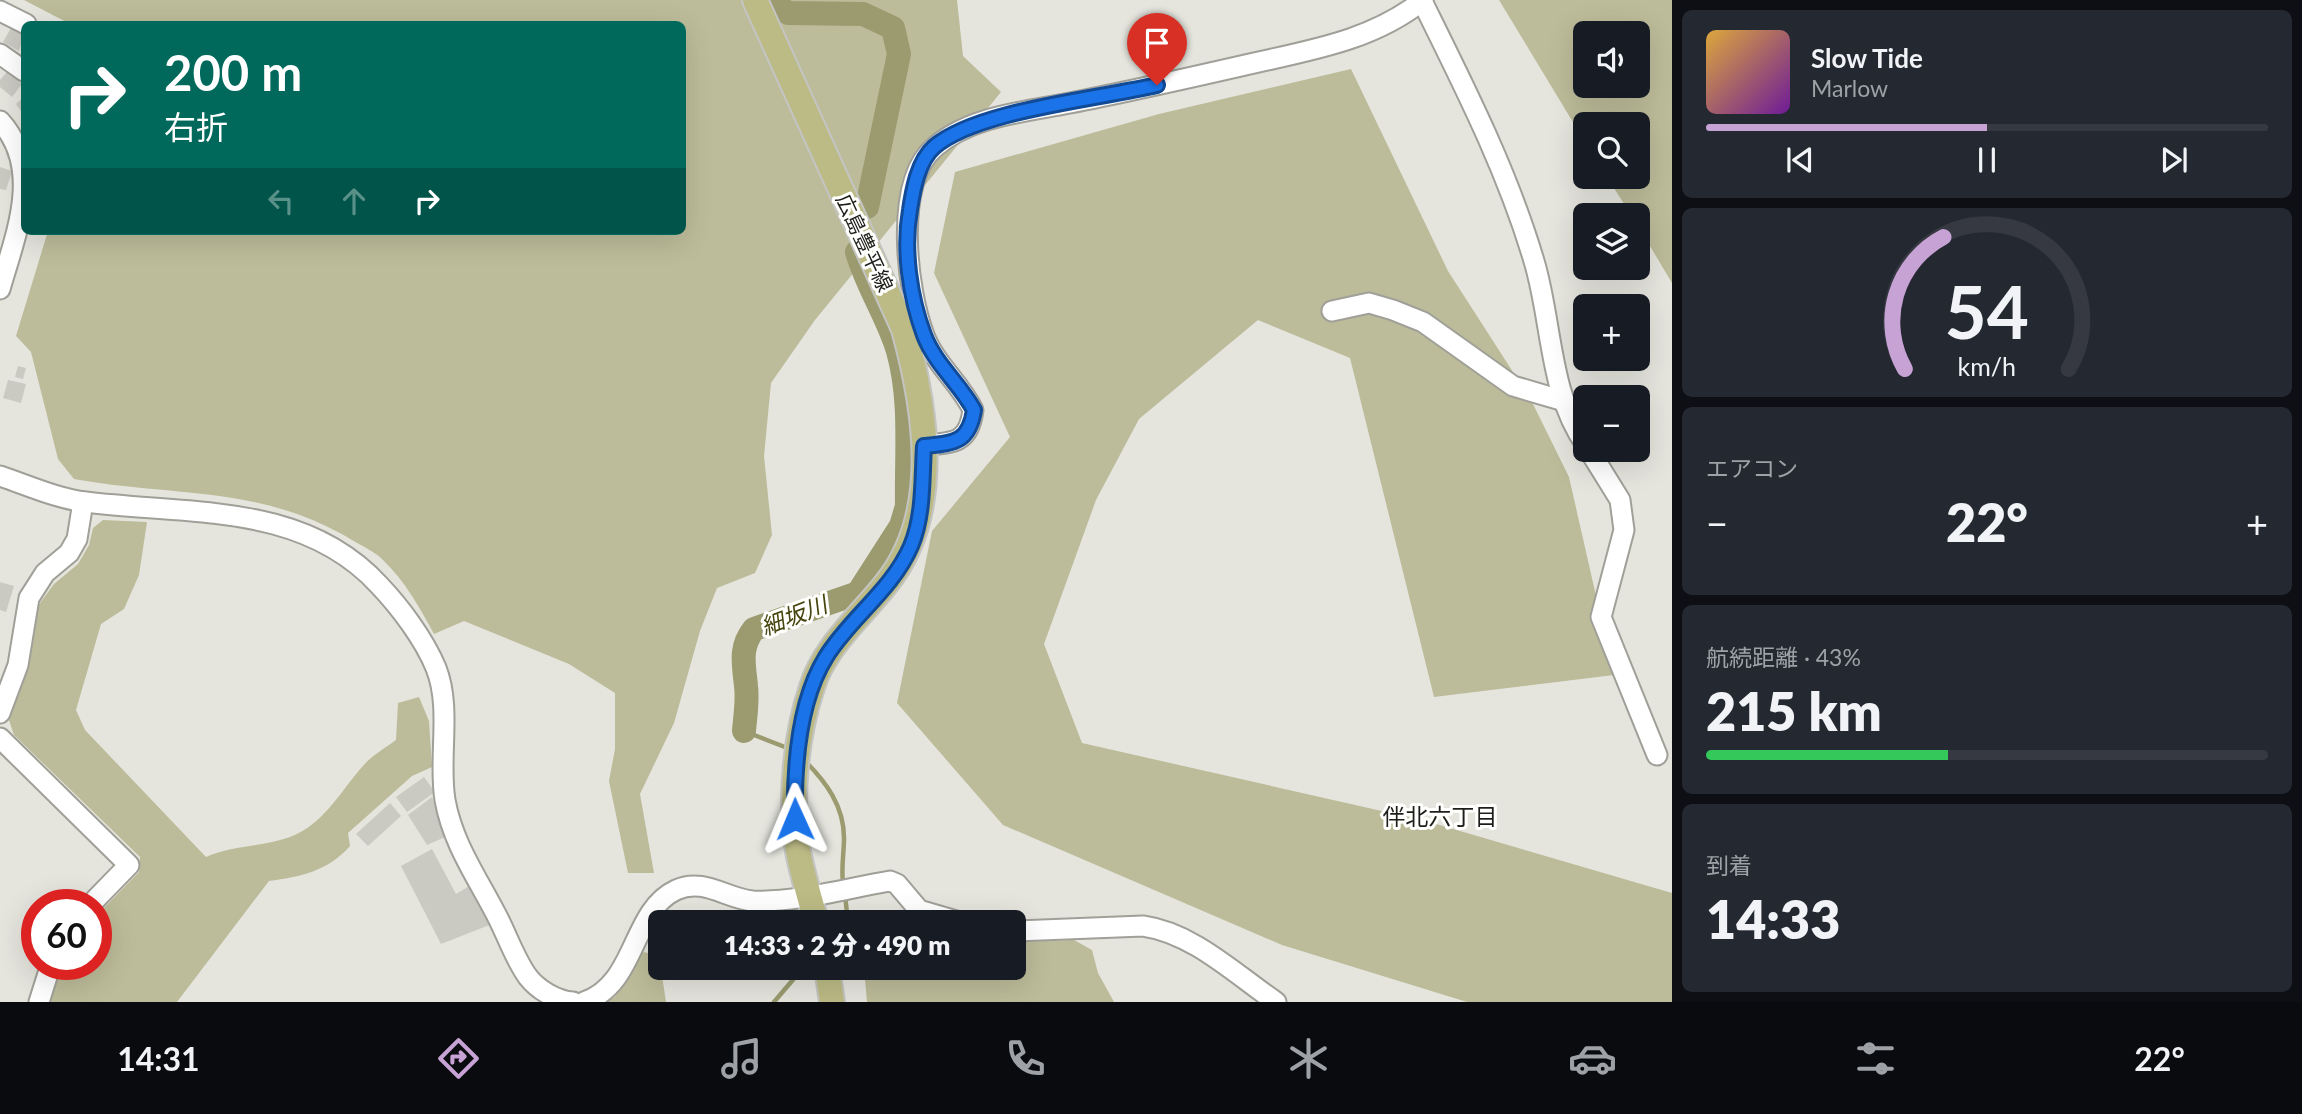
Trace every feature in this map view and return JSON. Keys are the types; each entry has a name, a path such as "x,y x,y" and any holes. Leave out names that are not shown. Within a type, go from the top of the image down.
{"main road":[{"name":"広島豊平線","path":"755,0 904,329 918,379 924,446 920,518 910,548 889,581 826,656 812,686 798,759 797,845 813,910"},
{"path":"829,980 832,1002"}],"street":[{"path":"924,446 945,444 964,437 971,427 974,410 945,372 924,335 909,267 905,239 913,191 932,148 961,129 1006,116 1130,92 1346,42 1399,19 1423,1 1493,143 1535,263 1564,401 1573,426"},
{"path":"0,11 21,22"},
{"path":"0,54 21,69"},
{"path":"0,121 18,153 21,164"},
{"path":"0,285 20,223 21,211"},
{"path":"1332,311 1369,303 1423,322 1513,386 1564,401"},
{"path":"1596,462 1620,500 1624,530 1601,617 1657,755"},
{"path":"0,476 83,502 193,509 283,524 316,538 347,557 379,584 417,635 436,668 441,688 445,797 451,828 528,977 549,999 573,1002"},
{"path":"0,713 18,665 29,598 45,573 69,554 77,539 83,502"},
{"path":"0,738 129,865 106,889"},
{"path":"584,1002 599,997 615,980 658,904 677,890 696,886 715,888 735,899 779,901 890,881 897,884 919,910"},
{"path":"1026,930 1143,926 1164,929 1182,937 1276,1002"},
{"path":"39,1002 46,980"}],"green space":[{"path":"24,0 957,0 963,56 1001,92 815,320 771,383 764,456 772,535 755,573 717,588 700,631 674,723 640,794 654,873 628,873 609,781 615,749 615,693 569,664 464,621 434,634 405,586 383,560 318,522 250,501 74,479 58,459 31,352 16,336 47,235 686,235 686,21 64,21"},
{"path":"1499,0 1672,0 1672,283 1650,246 1650,203 1623,203 1615,189 1650,189 1650,112 1573,112 1573,122"},
{"path":"1351,69 1448,271 1531,400 1569,477 1614,675 1434,697 1350,358 1258,320 1139,419 1096,500 1044,644 1082,743 1426,821 1672,893 1672,1002 1467,1002 1282,945 1003,825 897,703 932,531 1010,437 934,273 955,172 1159,114"},
{"path":"103,520 147,522 139,575 124,609 101,624 76,710 85,730 206,857 290,837 312,825 366,763 396,740 398,703 419,697 429,721 432,767 412,776 348,833 350,846 341,855 323,867 302,875 269,881 177,1002 48,1002 54,980 112,980 112,900 139,872 140,857 14,735 9,720 29,664 37,607 54,584 78,564 89,545 93,528"},
{"path":"1074,940 1092,950 1098,973 1114,1002 867,1002 865,980 1026,980 1026,942"},
{"path":"643,952 648,953 648,980 663,980 666,1002 605,1002 615,997"}],"building":[{"path":"11,28 21,33 19,51 3,42"},
{"path":"7,72 21,85 12,97 0,87 0,80"},
{"path":"0,167 12,171 6,190 0,189"},
{"path":"18,366 26,368 23,379 15,377"},
{"path":"8,380 26,384 21,403 3,398"},
{"path":"0,582 14,586 6,612 0,610"},
{"path":"424,777 435,792 407,812 396,797"},
{"path":"432,797 445,837 427,845 408,815"},
{"path":"390,803 401,816 368,846 356,834"},
{"path":"432,849 456,894 471,885 492,924 441,944 401,866"}],"waterway":[{"name":"細坂川","path":"768,0 788,13 863,14 893,28 899,54 867,207"},
{"name":"細坂川","path":"744,731 747,697 744,650 754,629 858,593 901,526 907,506 907,409 902,370 894,338 857,252"},
{"name":"細坂川","path":"744,731 790,749"},
{"name":"細坂川","path":"805,761 827,786 841,815 844,838 843,883"},
{"name":"細坂川","path":"845,895 847,910"},
{"name":"細坂川","path":"774,1002 793,980"}],"district":[{"name":"伴北六丁目","path":"1440,817"}],"route":[{"path":"795,819 794,789 812,686 826,656 889,581 910,548 920,518 924,446 945,444 964,437 971,427 974,410 945,372 924,335 909,267 905,239 913,191 922,166 932,148 961,129 1006,116 1157,85"}]}
